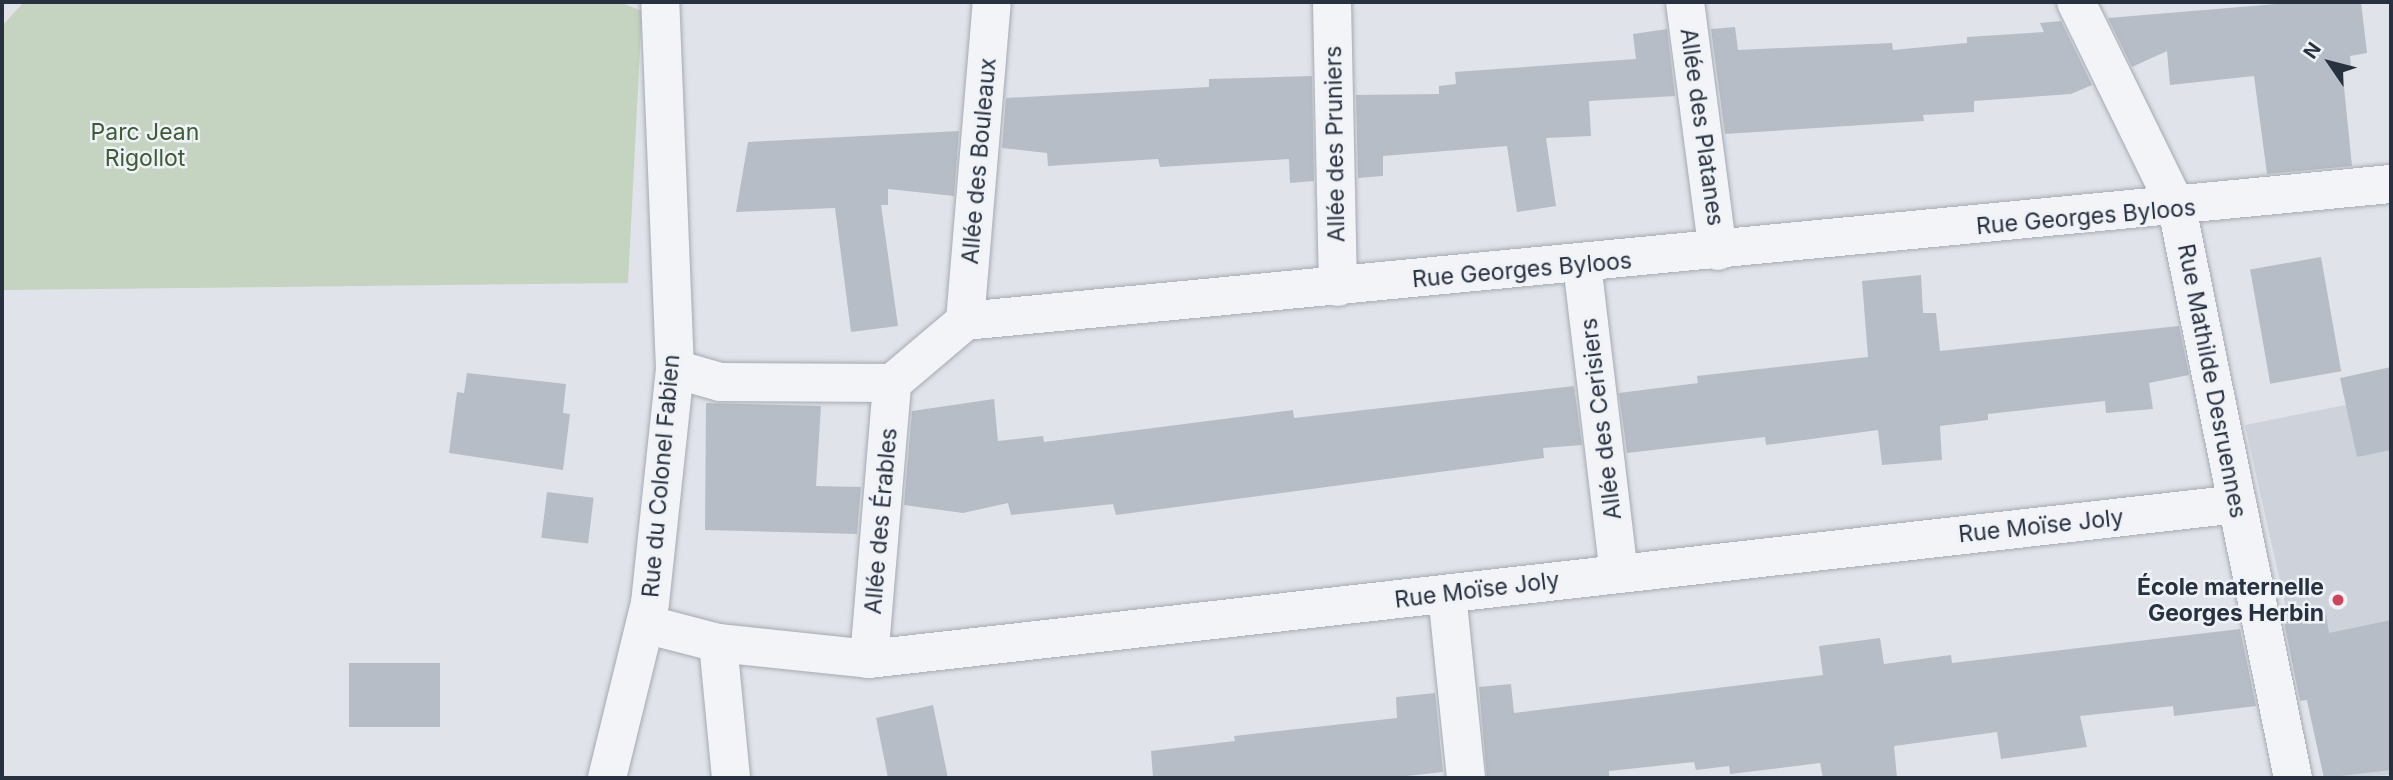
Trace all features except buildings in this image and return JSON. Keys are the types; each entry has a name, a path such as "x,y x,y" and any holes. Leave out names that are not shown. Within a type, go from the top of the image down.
{"street":[{"name":"Rue du Colonel Fabien","path":"607,778 645,624 675,369 660,2"},
{"name":"Allée des Bouleaux","path":"965,321 992,2"},
{"name":"Allée des Pruniers","path":"1332,2 1338,287"},
{"name":"Allée des Platanes","path":"1685,2 1718,251"},
{"name":"Rue Mathilde Desruennes","path":"2076,2 2177,208 2293,778"},
{"name":"Rue Georges Byloos","path":"965,321 2177,208 2391,184"},
{"name":"Allée des Cerisiers","path":"1583,264 1619,574"},
{"path":"675,369 720,382 892,383 965,321"},
{"name":"Allée des Érables","path":"869,659 892,383"},
{"name":"Rue Moïse Joly","path":"645,624 718,643 869,659 2237,504"},
{"path":"1447,594 1466,778"},
{"path":"718,643 731,778"}],"shaded area":[{"name":"École maternelle Georges Herbin","path":"2391,396 2391,775 2324,778 2245,425"}],"green space":[{"name":"Parc Jean Rigollot","path":"24,2 619,2 642,11 628,283 2,290 2,26"}],"place":[{"name":"École maternelle Georges Herbin","path":"2338,600"}]}
